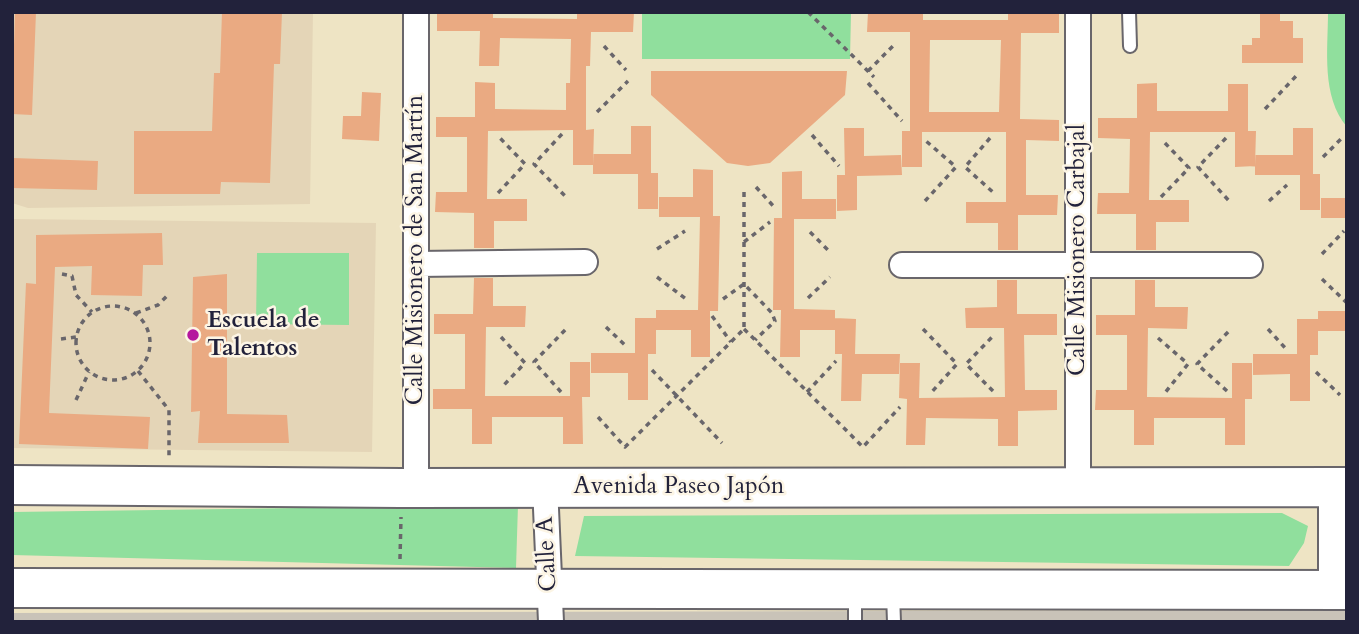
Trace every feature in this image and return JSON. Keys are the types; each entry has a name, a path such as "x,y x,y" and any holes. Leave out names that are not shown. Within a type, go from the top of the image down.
{"main road":[{"name":"Avenida Paseo Japón","path":"12,485 1342,487"},
{"path":"12,588 400,589 551,605 855,606 1342,590 1342,487"}],"street":[{"name":"Calle Misionero de San Martín","path":"408,487 416,264 416,12"},
{"name":"Calle Misionero Carbajal","path":"1078,12 1078,487"},
{"path":"416,264 585,262"},
{"path":"902,265 1250,265"},
{"name":"Calle A","path":"545,486 551,605"}],"lane":[{"path":"1129,12 1130,46"}],"path":[{"path":"808,12 874,77"},
{"path":"868,71 895,44"},
{"path":"604,46 626,70"},
{"path":"1265,109 1298,74"},
{"path":"597,112 628,81"},
{"path":"868,83 902,121"},
{"path":"562,134 534,164 567,198"},
{"path":"812,135 839,166"},
{"path":"1323,157 1344,136"},
{"path":"498,193 525,164 499,137"},
{"path":"990,138 965,167 995,194"},
{"path":"1226,138 1198,167 1231,203"},
{"path":"925,201 957,167 926,141"},
{"path":"1161,197 1189,167 1163,141"},
{"path":"1269,201 1287,185"},
{"path":"744,187 744,329 863,447 900,407"},
{"path":"756,187 776,209"},
{"path":"744,242 770,222"},
{"path":"657,249 685,231"},
{"path":"1322,254 1344,231"},
{"path":"810,232 830,252"},
{"path":"62,274 72,276 76,295 92,312"},
{"path":"657,276 686,299"},
{"path":"808,298 830,278"},
{"path":"1322,279 1347,303"},
{"path":"723,299 744,284"},
{"path":"744,284 772,313 775,321 754,340"},
{"path":"136,313 158,305 169,294"},
{"path":"112,305 125,307 136,313 145,323 150,335 150,348 138,371 117,380 105,380 89,372 79,359 76,337 80,324 92,312 112,305"},
{"path":"712,316 731,342"},
{"path":"561,392 534,362 568,327"},
{"path":"606,327 627,347"},
{"path":"598,417 625,447 744,329"},
{"path":"923,329 957,364 930,394"},
{"path":"1268,329 1287,350"},
{"path":"1227,391 1197,364 1230,330"},
{"path":"993,391 966,364 994,335"},
{"path":"61,339 76,337"},
{"path":"501,337 525,363 502,387"},
{"path":"1158,338 1188,364 1164,394"},
{"path":"807,392 836,361"},
{"path":"652,370 722,443"},
{"path":"138,371 169,410 170,486"},
{"path":"76,400 89,372"},
{"path":"1316,372 1340,395"},
{"path":"400,589 408,487"}],"shaded area":[{"path":"12,12 313,12 310,204 28,208 12,203"},
{"name":"Escuela de Talentos","path":"12,219 376,223 372,452 12,448"},
{"path":"1347,610 1347,622 12,622 12,613"}],"green space":[{"path":"642,12 851,12 850,59 642,59"},
{"path":"1328,12 1347,12 1347,127 1333,101 1330,87 1327,57"},
{"path":"257,253 349,253 349,325 256,324"},
{"path":"518,505 516,568 12,555 12,512"},
{"path":"1282,513 1308,526 1304,543 1289,566 575,556 584,516"}],"building":[{"path":"15,12 36,12 32,115 12,114"},
{"path":"222,12 282,12 280,64 274,64 270,183 221,182 220,194 134,194 134,131 212,131 214,73 220,73"},
{"path":"437,12 493,12 493,18 577,19 577,12 634,12 633,32 591,32 590,66 586,66 586,130 594,129 593,165 573,165 573,130 488,131 487,199 527,199 527,221 494,221 494,248 474,248 474,213 435,212 436,192 467,192 467,137 436,137 436,117 475,117 475,82 495,83 495,109 566,110 571,39 500,38 499,66 479,66 480,31 437,31"},
{"path":"868,12 923,12 923,20 1008,20 1008,12 1059,13 1059,33 1021,33 1020,119 1059,120 1059,141 1026,140 1026,195 1058,195 1057,215 1018,215 1018,250 998,250 998,223 966,223 966,202 1006,202 1006,132 922,132 922,167 902,167 902,131 910,131 910,32 867,32","holes":["930,40 1001,40 999,112 929,112"]},
{"path":"1260,12 1280,12 1280,21 1293,21 1293,38 1303,38 1303,63 1242,63 1242,45 1252,45 1252,38 1260,38"},
{"path":"651,71 847,71 845,95 770,163 748,166 727,163 651,95"},
{"path":"1157,83 1157,111 1228,111 1228,84 1248,84 1248,131 1256,131 1255,166 1235,167 1235,132 1150,132 1149,200 1189,200 1189,222 1156,222 1156,250 1136,250 1136,214 1097,214 1098,193 1129,193 1130,139 1098,138 1098,118 1137,118 1137,84"},
{"path":"362,92 381,93 379,141 342,139 343,116 361,116"},
{"path":"631,126 651,126 651,173 658,173 658,209 638,209 638,174 593,174 593,154 631,154"},
{"path":"844,128 864,128 864,156 901,155 902,175 857,176 857,210 837,211 837,175 845,175"},
{"path":"1293,128 1313,128 1313,174 1320,174 1320,210 1300,210 1300,175 1255,175 1255,155 1293,155"},
{"path":"13,158 98,161 97,190 12,188"},
{"path":"693,169 713,170 713,216 720,216 718,311 710,311 710,357 691,357 691,330 656,330 656,310 698,310 700,217 659,217 659,197 693,197"},
{"path":"802,171 802,199 836,199 836,219 794,219 794,309 835,310 835,330 800,330 800,357 780,357 781,310 773,310 774,218 782,218 782,172"},
{"path":"1321,198 1347,198 1347,218 1321,218"},
{"path":"162,233 163,265 143,265 142,296 91,295 92,266 55,267 49,413 150,417 148,449 19,444 26,283 36,284 36,235"},
{"path":"227,274 227,414 287,415 289,443 198,443 200,411 191,412 193,277"},
{"path":"474,278 493,278 493,306 526,306 525,327 486,327 485,396 570,396 570,362 590,362 590,397 582,397 583,444 563,444 563,417 492,417 492,444 472,444 472,409 433,409 433,389 465,389 465,334 434,334 434,314 473,314"},
{"path":"997,280 1017,280 1017,314 1057,314 1057,335 1024,335 1025,390 1057,390 1057,410 1018,411 1018,446 998,446 998,419 926,418 925,445 906,445 907,399 899,398 900,363 920,363 919,398 1005,397 1004,328 966,328 965,308 997,307"},
{"path":"1135,280 1155,280 1155,307 1188,307 1187,329 1148,328 1147,397 1232,398 1232,363 1252,363 1252,399 1245,399 1245,445 1225,445 1225,418 1154,418 1154,445 1134,445 1134,410 1095,410 1096,390 1127,390 1127,335 1096,335 1096,315 1135,315"},
{"path":"1318,311 1347,311 1347,331 1318,331"},
{"path":"635,318 656,318 656,354 648,354 648,400 628,400 628,373 591,373 591,353 635,353"},
{"path":"835,318 856,319 855,354 900,354 899,374 862,374 861,401 841,401 842,354 835,354"},
{"path":"1297,319 1318,319 1318,355 1310,355 1310,401 1290,401 1290,374 1253,375 1253,354 1297,354"}],"place":[{"name":"Escuela de Talentos","path":"193,335"}]}
